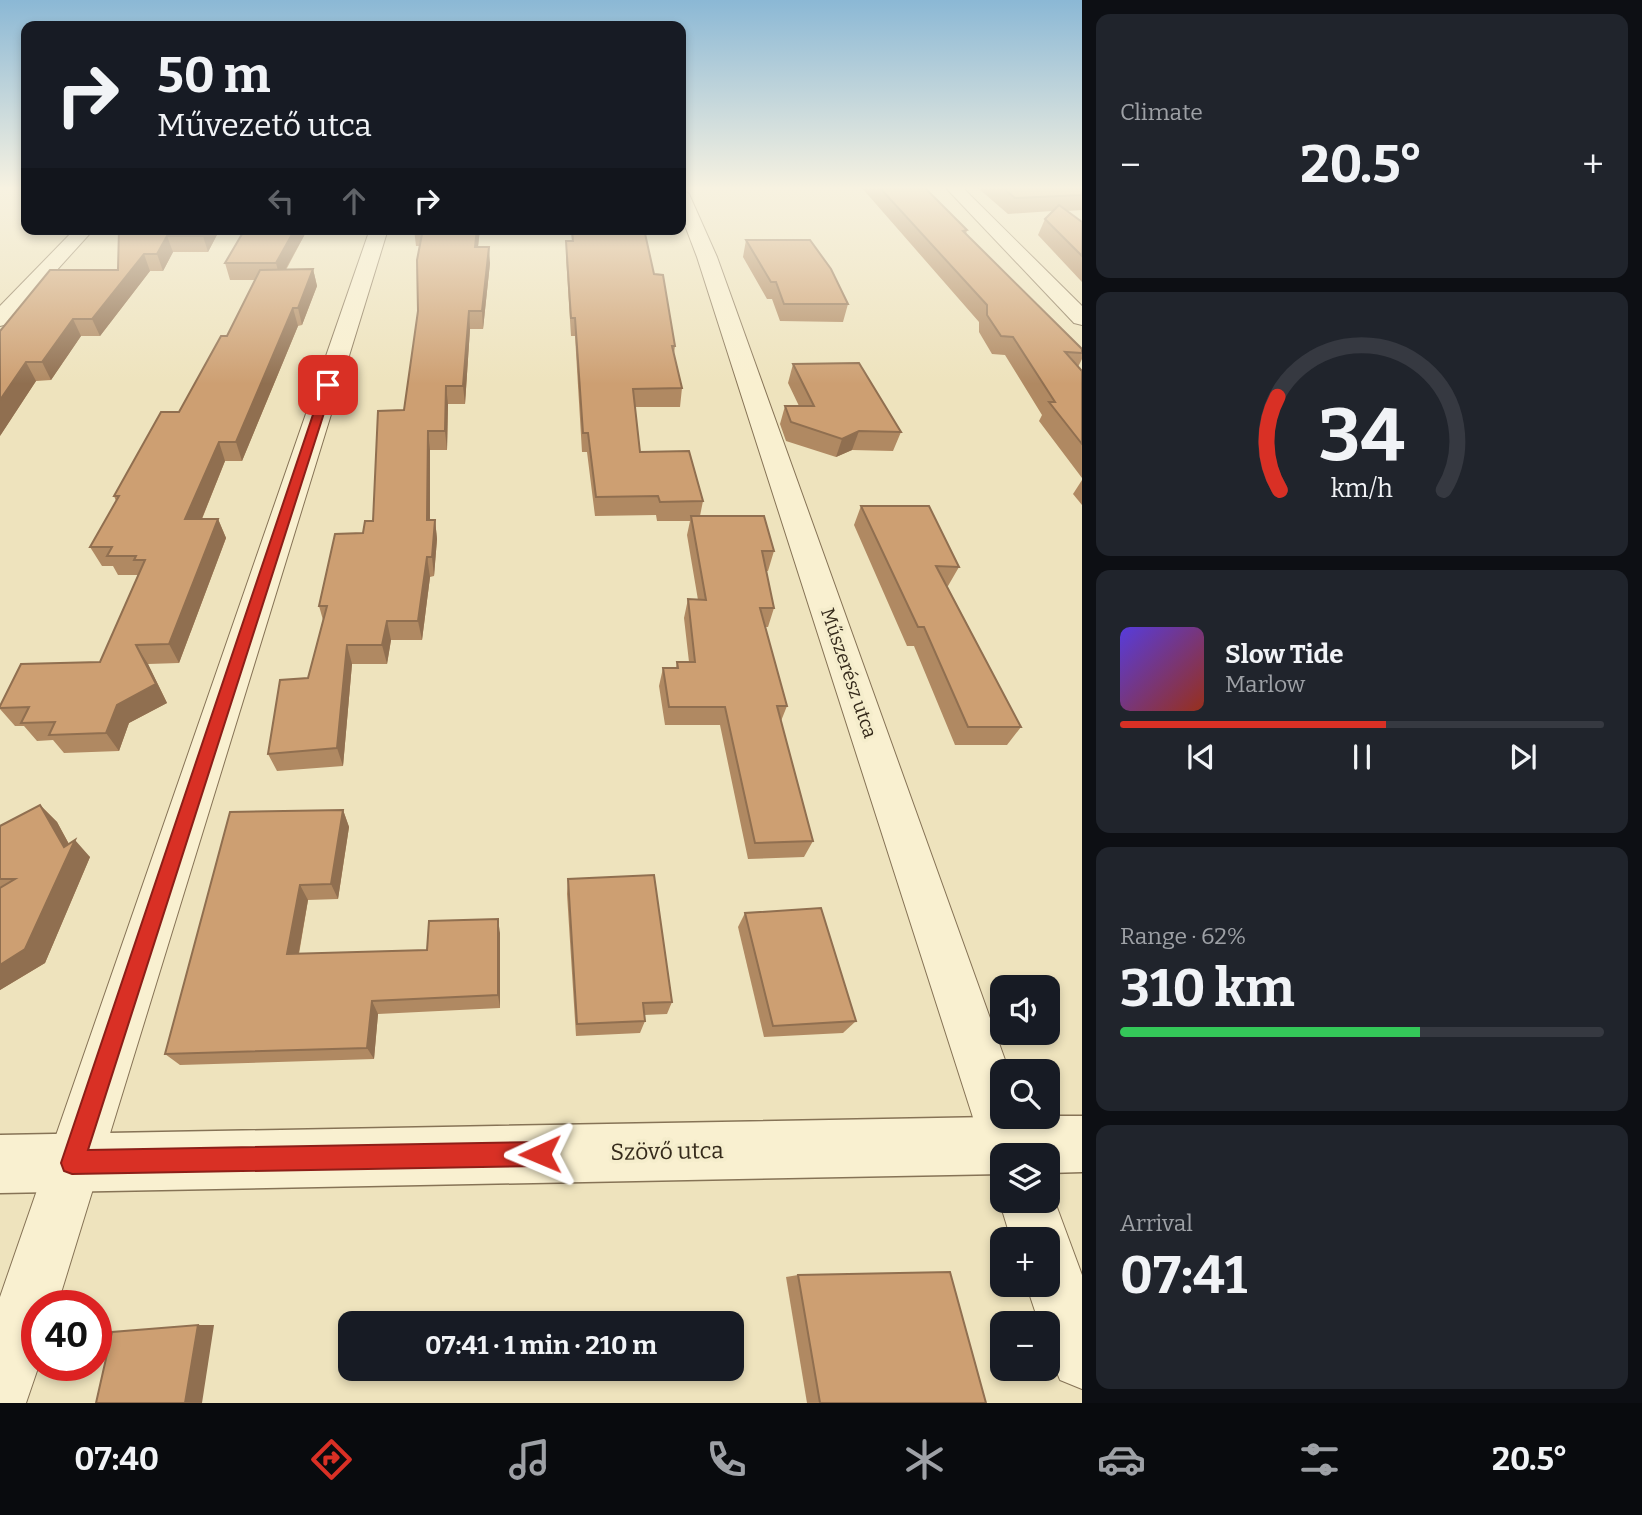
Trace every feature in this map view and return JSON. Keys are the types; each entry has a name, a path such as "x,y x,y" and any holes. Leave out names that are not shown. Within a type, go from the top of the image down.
{"street":[{"path":"0,319 62,253"},
{"path":"0,1389 371,253"},
{"name":"Műszerész utca","path":"704,253 1008,1143"},
{"path":"1018,253 1082,318"},
{"name":"Szövő utca","path":"1060,1146 1082,1144"},
{"name":"Szövő utca","path":"0,1164 990,1150"},
{"path":"1060,1296 1082,1359"}],"building":[{"path":"118,253 157,253 144,254 92,319 73,319 42,362 26,362 0,400 0,331 50,270 118,270"},
{"path":"231,253 281,253 276,263 225,263"},
{"path":"418,253 488,253 482,311 469,311 463,386 446,386 445,431 428,431 427,520 435,520 432,557 427,557 418,621 387,621 382,645 347,645 337,748 268,754 280,680 308,678 327,606 319,606 335,534 363,533 365,521 373,521 378,411 404,410 418,311"},
{"path":"567,253 649,253 654,274 663,275 675,346 672,346 682,388 633,389 640,452 689,451 703,501 660,502 658,496 596,497 588,433 583,433 575,318 571,318"},
{"path":"754,253 820,253 831,269 848,304 784,304 776,282 771,282"},
{"path":"940,253 986,253 1082,349 1082,353 1065,352 1082,371 1082,444 1049,402 1055,402 1013,337 1001,336 987,315 987,305"},
{"path":"313,269 298,308 293,308 236,442 219,442 185,519 218,519 169,644 136,645 156,684 117,705 106,733 49,735 55,722 21,723 29,707 0,706 21,664 100,662 145,560 134,560 136,556 107,556 112,547 90,547 119,496 114,496 161,412 179,412 221,336 227,336 260,270"},
{"path":"859,363 901,432 859,431 842,439 791,422 785,406 814,406 793,364"},
{"path":"861,506 929,506 959,567 936,566 1021,727 968,727 924,627 918,627"},
{"path":"691,516 764,516 774,551 762,551 774,608 760,608 787,706 777,706 813,841 755,843 725,707 669,707 663,668 678,668 677,662 695,662 688,599 706,600"},
{"path":"40,805 64,847 75,840 25,949 0,965 0,888 15,879 0,879 0,826"},
{"path":"343,810 331,884 300,885 287,954 427,950 429,921 498,919 498,995 372,1001 367,1048 165,1054 230,812"},
{"path":"654,875 672,1002 643,1003 645,1021 577,1024 568,879"},
{"path":"821,908 856,1021 773,1026 745,913"},
{"path":"950,1272 986,1403 820,1403 798,1275"},
{"path":"198,1325 185,1403 96,1403 101,1381 112,1381 112,1332"}],"route":[{"path":"328,385 72,1163 540,1154"}]}
